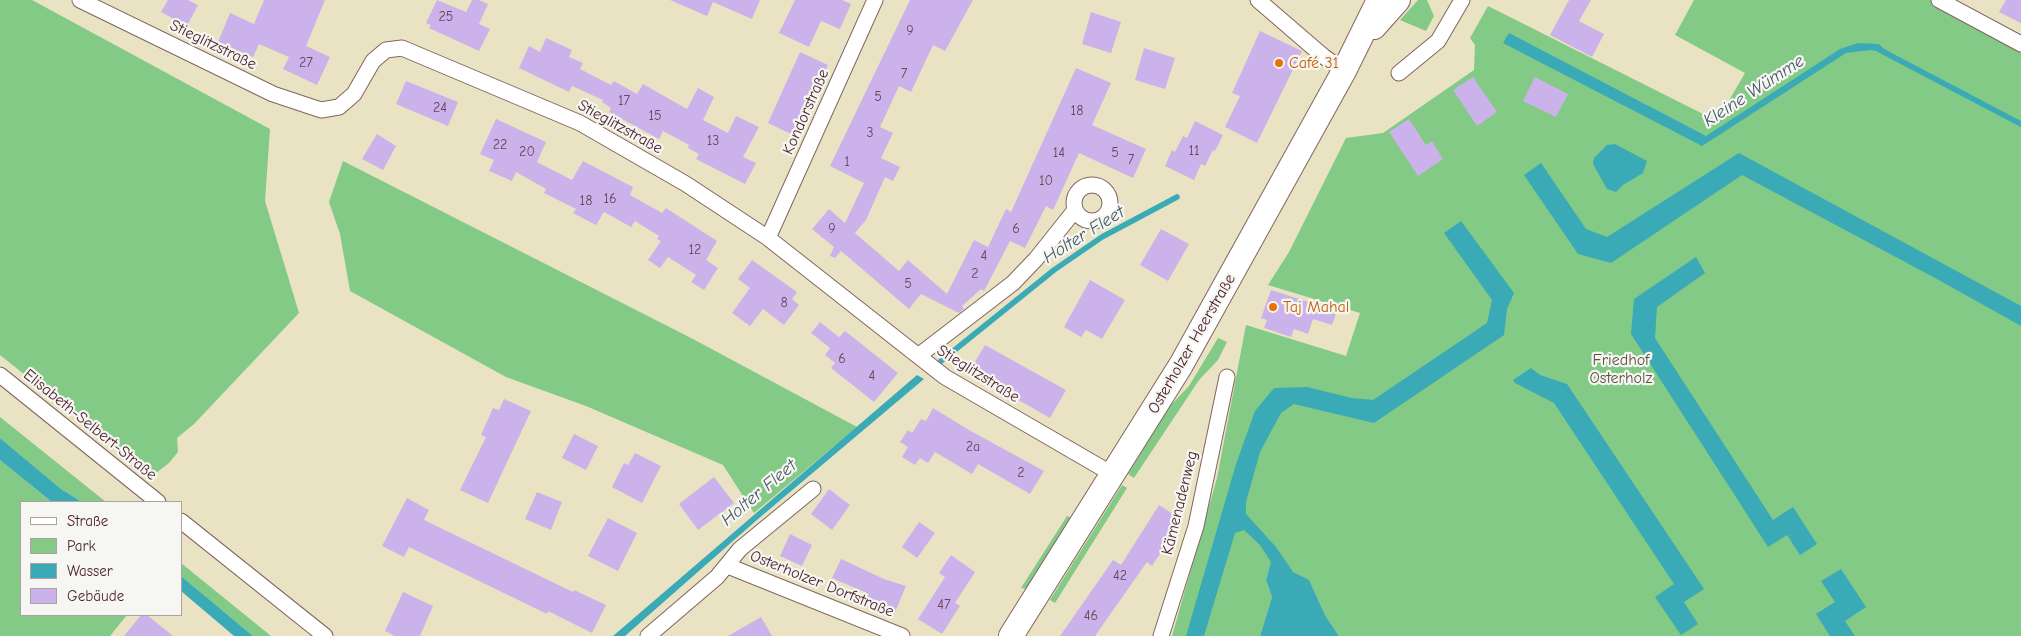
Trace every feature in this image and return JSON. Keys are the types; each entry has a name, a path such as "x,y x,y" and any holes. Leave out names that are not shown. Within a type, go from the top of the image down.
{"main road":[{"name":"Osterholzer Heerstraße","path":"1011,636 1114,475 1195,339 1344,71 1379,0"},
{"name":"Osterholzer Heerstraße","path":"1359,43 1398,0"}],"street":[{"name":"Stieglitzstraße","path":"80,0 273,94 321,110 339,107 354,94 373,61 386,50 402,48 580,123 686,184 768,238 944,377 1114,475"},
{"name":"Kondorstraße","path":"768,238 875,0"},
{"path":"1258,0 1323,56 1344,71"},
{"path":"1399,73 1438,41 1462,0"},
{"path":"1939,0 2021,44"},
{"path":"918,356 1013,283 1036,259 1075,210"},
{"name":"Elisabeth-Selbert-Straße","path":"0,375 157,501"},
{"name":"Kämenadenweg","path":"1161,636 1196,526 1227,377"},
{"name":"Osterholzer Dorfstraße","path":"648,636 728,566 740,549 813,489"},
{"path":"182,522 325,636"},
{"name":"Osterholzer Dorfstraße","path":"728,566 902,636"}],"green space":[{"path":"0,0 32,0 270,129 265,201 299,313 194,424 177,438 178,452 169,463 156,473 147,472 0,355"},
{"path":"1418,0 1427,0 1434,16 1426,31 1400,20"},
{"name":"Friedhof Osterholz","path":"1694,0 1950,0 2021,39 2021,636 1339,636 1325,615 1309,581 1271,563 1266,580 1272,597 1260,636 1172,636 1217,478 1246,325 1346,356 1360,313 1268,285 1289,252 1346,138 1383,133 1474,70 1475,45 1470,38 1488,6 1717,121 1745,73 1675,35"},
{"path":"343,161 693,339 857,427 754,513 723,465 586,406 506,377 350,291 340,234 329,202"},
{"path":"1218,338 1227,342 1218,360 1199,380 1134,478 1128,474 1170,406 1189,386"},
{"path":"0,417 105,501 80,501 61,489 0,438"},
{"path":"0,460 51,501 20,501 20,616 126,616 110,636 0,636"},
{"path":"1122,485 1127,488 1055,603 1050,600"},
{"path":"1067,516 1072,518 1027,589 1021,588"},
{"path":"182,564 271,636 253,636 182,577"}],"water":[{"path":"1509,33 1706,136 1840,49 1858,43 1879,44 1888,53 1870,50 1846,53 1702,146 1503,43"},
{"path":"1615,144 1647,161 1643,173 1623,185 1616,192 1607,189 1593,164 1594,158 1607,145"},
{"path":"1739,153 2021,306 2021,326 1742,175 1611,263 1578,254 1524,175 1541,163 1586,229 1607,237"},
{"path":"1461,221 1514,293 1507,309 1504,335 1374,423 1294,404 1281,413 1260,452 1246,502 1246,514 1276,547 1293,572 1309,580 1325,615 1339,636 1260,636 1272,597 1266,580 1271,562 1260,545 1244,530 1235,533 1204,636 1186,636 1236,464 1255,411 1274,388 1307,387 1352,398 1373,400 1487,323 1492,300 1444,233"},
{"path":"1696,257 1705,273 1657,307 1655,338 1773,520 1793,507 1817,544 1800,555 1787,535 1768,547 1631,334 1634,299"},
{"path":"1531,368 1540,375 1567,384 1704,589 1684,602 1698,624 1681,635 1655,597 1674,584 1554,403 1515,383 1513,380"},
{"path":"917,375 924,379 758,519 625,636 613,636"},
{"path":"0,438 61,489 80,501 51,501 0,460"},
{"path":"1841,569 1866,607 1845,621 1855,636 1830,636 1816,614 1835,602 1821,581"},
{"path":"182,577 253,636 234,636 182,592"}],"building":[{"path":"168,0 188,0 198,5 187,26 161,12"},
{"path":"264,0 325,0 306,46 330,57 317,85 283,69 289,57 259,44 253,57 218,42 230,13 254,24"},
{"path":"437,0 466,12 472,0 479,0 488,4 479,24 490,29 479,51 429,28 431,25 426,23"},
{"path":"670,0 760,0 752,19 713,2 707,16"},
{"path":"795,0 842,0 851,4 840,29 821,21 809,47 779,33"},
{"path":"910,0 973,0 945,51 933,45 911,92 899,86 880,127 893,133 881,158 900,167 893,181 885,177 866,220 855,233 899,271 908,260 947,294 974,240 988,247 1006,209 1011,212 1076,68 1111,83 1092,125 1146,149 1133,178 1079,153 1053,210 1046,206 1025,248 1010,241 984,291 981,289 962,306 964,309 959,313 921,294 909,309 841,251 835,258 830,256 834,247 812,229 829,209 845,223 864,183 830,166"},
{"path":"1569,0 1591,0 1579,21 1604,34 1592,57 1550,35"},
{"path":"2006,0 2021,0 2021,23 1999,12"},
{"path":"1091,12 1121,22 1111,53 1082,44"},
{"path":"1260,31 1302,51 1257,143 1225,127 1240,96 1232,93"},
{"path":"546,38 572,50 569,57 583,63 580,69 611,85 614,81 637,94 643,84 687,109 698,88 714,97 703,120 728,133 736,116 759,127 743,157 756,163 745,184 696,159 699,154 688,148 689,145 663,131 659,139 609,112 611,108 602,102 603,100 572,86 569,92 519,68 529,46 540,52"},
{"path":"1144,48 1175,58 1165,89 1135,80"},
{"path":"800,52 828,65 793,135 768,123"},
{"path":"1473,77 1497,112 1477,126 1453,90"},
{"path":"1535,77 1568,94 1556,117 1523,101"},
{"path":"406,81 458,102 448,126 396,104"},
{"path":"496,119 546,142 537,162 572,180 583,161 633,187 630,195 662,213 666,208 717,241 706,260 718,268 704,290 691,282 696,275 668,257 660,268 648,260 661,241 657,239 659,236 635,221 631,227 604,212 596,225 573,213 576,209 544,193 546,189 516,172 512,181 489,171 494,160 480,154"},
{"path":"1409,119 1426,145 1432,141 1443,159 1418,176 1389,132"},
{"path":"1195,121 1223,135 1205,166 1201,164 1194,180 1165,166 1172,150 1175,152 1183,136 1187,138"},
{"path":"377,134 396,146 383,170 362,159"},
{"path":"1161,229 1189,244 1168,281 1140,265"},
{"path":"752,260 797,292 792,299 799,305 784,325 763,309 750,326 732,313 750,288 738,279"},
{"path":"1090,280 1125,300 1102,339 1086,330 1081,337 1064,327"},
{"path":"1271,290 1337,311 1332,325 1313,319 1308,334 1294,329 1291,337 1264,328 1267,320 1261,318"},
{"path":"820,322 839,337 845,331 898,373 874,402 831,368 835,363 825,355 830,348 811,333"},
{"path":"985,345 1066,390 1050,418 969,372"},
{"path":"504,399 531,411 488,503 460,490 486,437 481,435 493,408 499,410"},
{"path":"933,408 1044,471 1030,494 978,464 972,474 935,452 928,463 920,458 915,465 902,457 908,447 900,442 908,430 912,433 921,419 926,421"},
{"path":"574,434 598,446 586,470 562,458"},
{"path":"635,453 661,466 642,503 612,487 624,463 628,465"},
{"path":"714,477 734,503 698,530 679,504"},
{"path":"829,489 850,505 832,530 811,514"},
{"path":"537,492 562,502 551,530 525,519"},
{"path":"407,498 429,510 424,520 573,592 574,590 606,605 592,633 548,611 547,614 409,547 404,557 382,546"},
{"path":"1159,505 1182,520 1152,566 1147,562 1095,636 1060,636 1113,560 1121,565"},
{"path":"608,518 637,533 618,571 588,556"},
{"path":"919,522 935,533 917,558 902,547"},
{"path":"790,534 812,545 802,566 780,556"},
{"path":"951,555 975,572 955,603 960,606 942,634 918,619 945,577 939,573"},
{"path":"841,559 884,579 906,586 893,617 864,605 869,594 832,578"},
{"path":"403,592 433,606 420,636 395,636 385,631"},
{"path":"140,616 148,616 173,636 124,636"},
{"path":"761,617 772,636 728,636"}],"waterway":[{"name":"Kleine Wümme","path":"1880,50 2021,124"},
{"name":"Holter Fleet","path":"941,361 1054,270 1102,237 1177,197"}],"place":[{"name":"Café 31","path":"1279,63"},
{"name":"Taj Mahal","path":"1273,307"}]}
